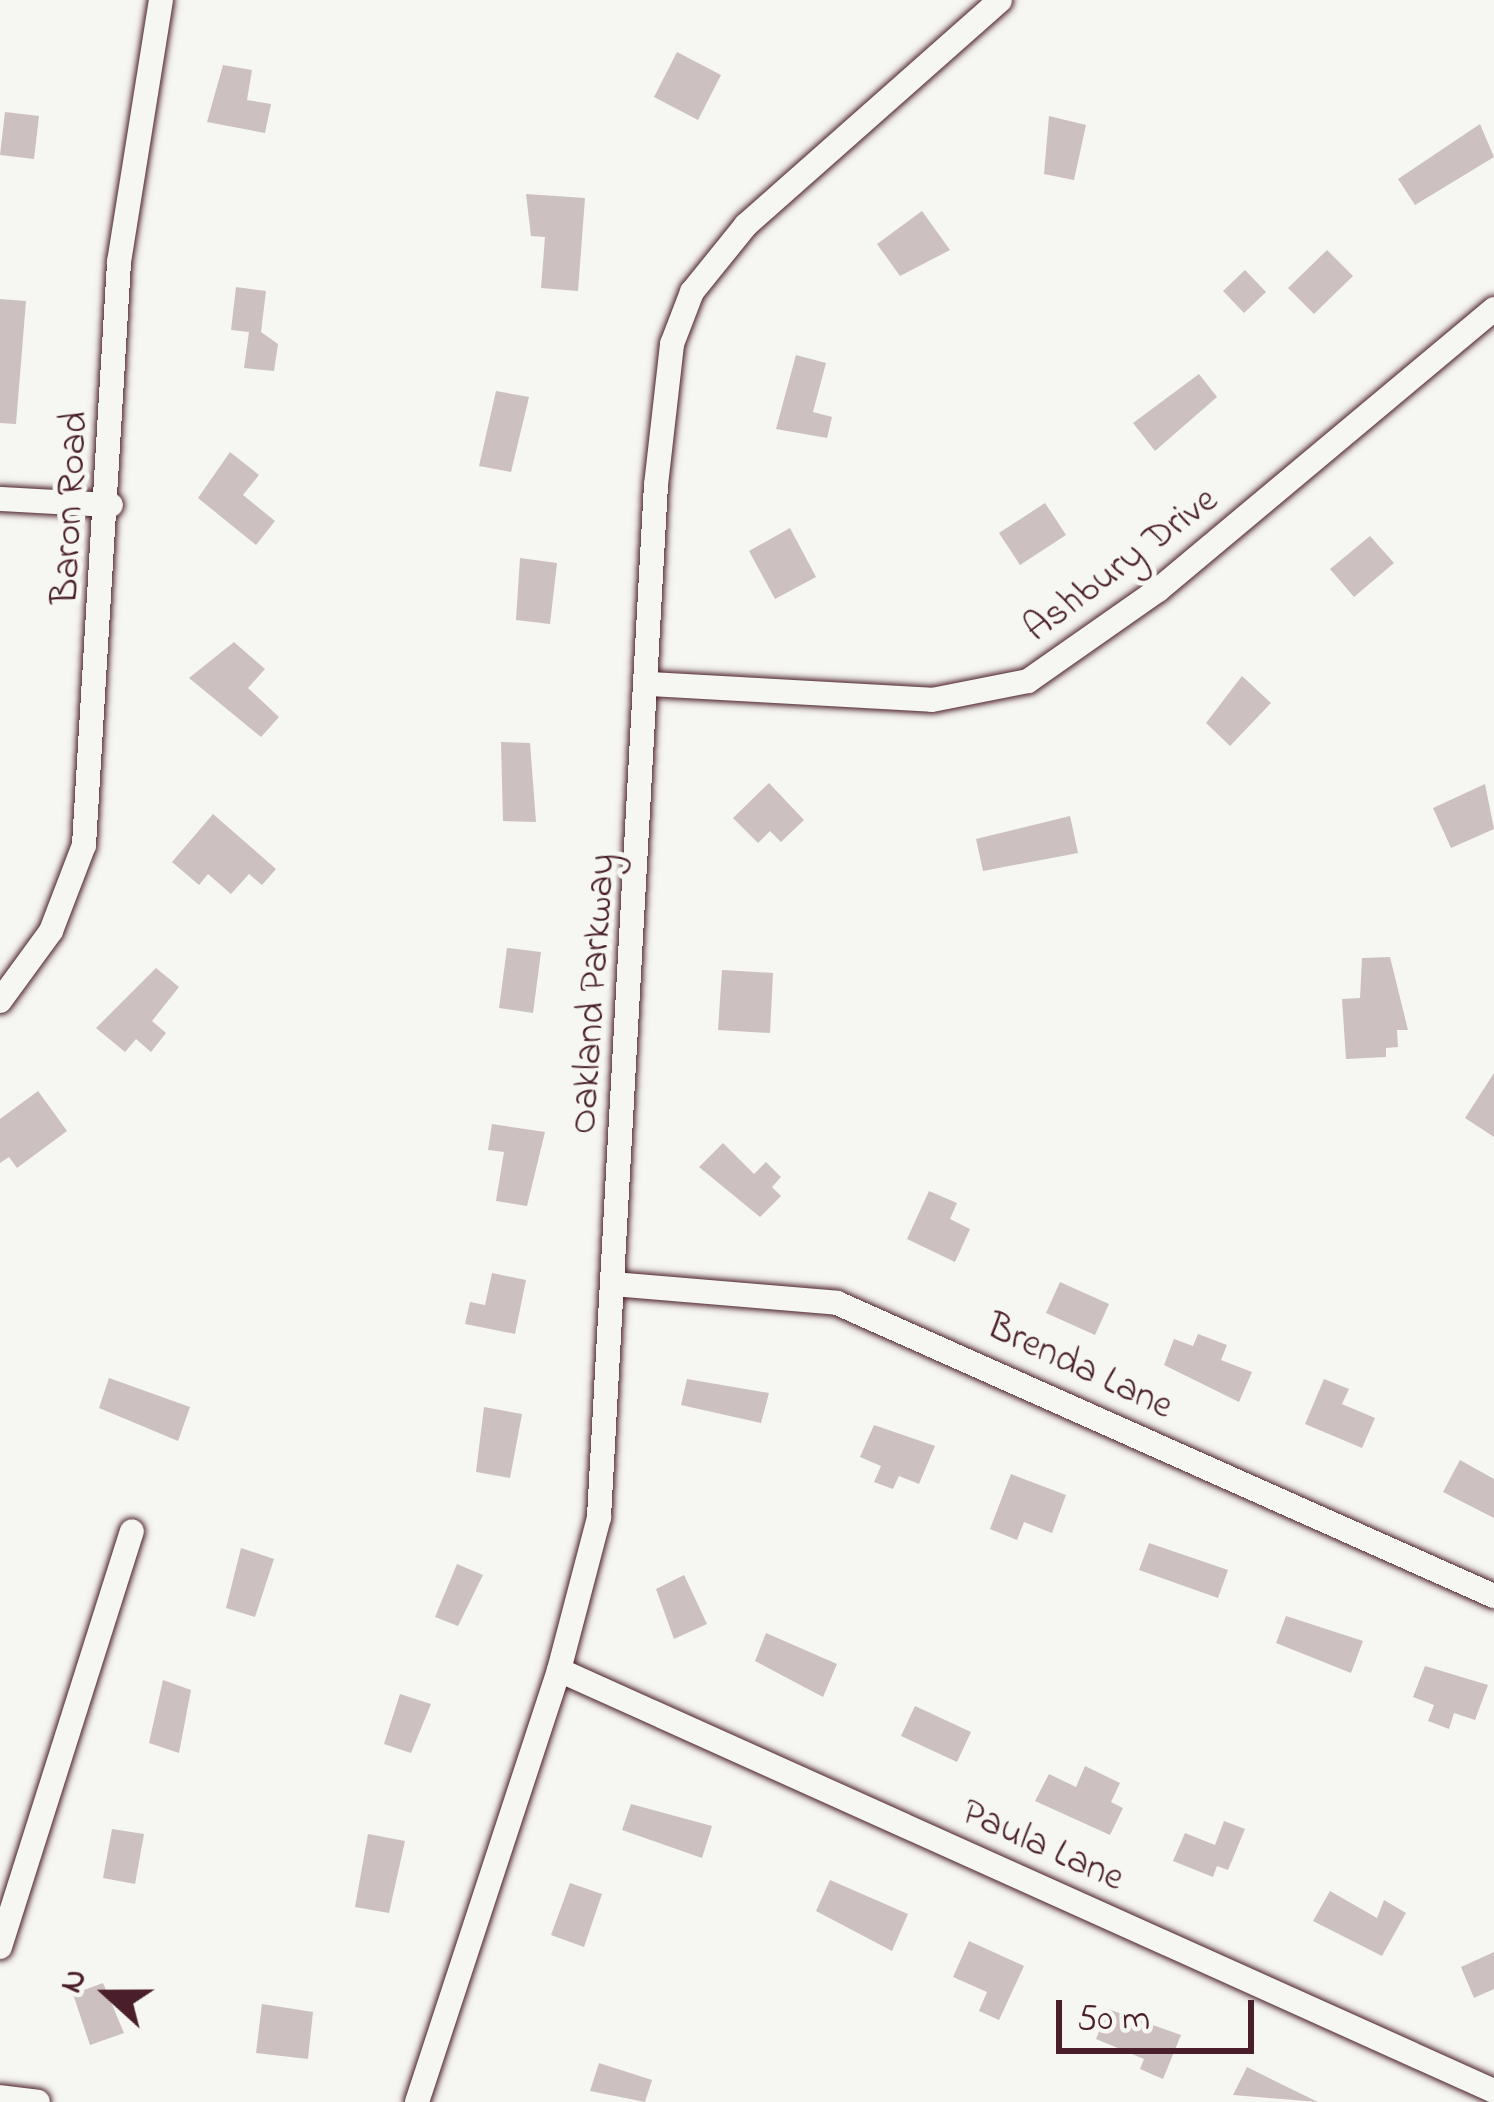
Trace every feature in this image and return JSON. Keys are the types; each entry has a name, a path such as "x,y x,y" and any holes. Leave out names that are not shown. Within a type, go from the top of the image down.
{"street":[{"name":"Baron Road","path":"0,1001 51,931 84,845 111,505 128,164 161,0"},
{"name":"Oakland Parkway","path":"417,2102 559,1670 599,1517 664,390 692,292 746,225 1000,0"},
{"name":"Ashbury Drive","path":"650,683 932,700 1028,681 1158,590 1494,309"},
{"path":"0,499 111,505"},
{"name":"Brenda Lane","path":"613,1284 837,1303 1494,1596"},
{"path":"0,1947 132,1531"},
{"name":"Paula Lane","path":"559,1670 1494,2092"},
{"path":"0,2097 38,2102"}],"building":[{"path":"677,52 721,75 698,120 654,97"},
{"path":"223,65 252,70 247,100 271,104 265,133 207,122"},
{"path":"5,112 39,116 34,159 0,155"},
{"path":"1049,116 1086,125 1074,180 1044,174"},
{"path":"1480,124 1494,157 1415,205 1398,179"},
{"path":"526,194 585,198 578,291 541,288 545,237 531,236"},
{"path":"922,211 950,250 900,276 877,244"},
{"path":"1327,250 1353,276 1314,314 1288,288"},
{"path":"1245,270 1266,292 1244,313 1223,291"},
{"path":"236,287 266,291 261,332 278,344 274,371 244,368 249,332 231,330"},
{"path":"0,299 26,301 16,424 0,423"},
{"path":"796,355 826,363 813,412 832,417 827,438 776,429"},
{"path":"1199,374 1217,397 1155,451 1133,423"},
{"path":"496,391 529,397 511,472 479,466"},
{"path":"230,452 259,475 243,495 275,521 256,545 198,498"},
{"path":"1045,503 1066,535 1020,565 999,533"},
{"path":"790,528 816,577 775,599 749,551"},
{"path":"1370,536 1394,563 1354,597 1330,569"},
{"path":"520,558 557,563 550,624 516,620"},
{"path":"234,642 265,669 248,688 279,717 261,737 189,678"},
{"path":"1242,676 1271,703 1230,746 1206,723"},
{"path":"501,742 530,743 536,822 503,821"},
{"path":"769,783 804,820 781,842 770,831 758,843 733,818"},
{"path":"1485,784 1494,829 1451,848 1433,808"},
{"path":"213,814 276,869 262,885 249,874 231,894 208,874 199,885 172,862"},
{"path":"1070,816 1078,853 983,871 976,839"},
{"path":"507,948 541,952 533,1013 499,1008"},
{"path":"1390,957 1408,1030 1397,1030 1398,1047 1386,1048 1386,1057 1346,1059 1342,999 1360,998 1362,958"},
{"path":"156,968 179,987 152,1021 166,1033 151,1052 136,1039 125,1052 96,1028"},
{"path":"722,970 773,973 770,1033 718,1030"},
{"path":"1494,1073 1494,1137 1465,1118"},
{"path":"38,1091 67,1131 17,1168 9,1157 0,1163 0,1119"},
{"path":"492,1124 545,1132 527,1206 496,1201 504,1152 488,1150"},
{"path":"723,1143 754,1174 766,1162 781,1177 772,1187 781,1196 760,1217 699,1167"},
{"path":"929,1191 957,1203 950,1219 970,1229 955,1262 907,1239"},
{"path":"492,1273 526,1280 515,1334 465,1324 470,1302 485,1305"},
{"path":"1060,1282 1109,1304 1095,1335 1046,1313"},
{"path":"1198,1334 1227,1345 1221,1360 1252,1372 1239,1402 1164,1365 1174,1339 1193,1346"},
{"path":"109,1378 190,1407 178,1441 99,1408"},
{"path":"687,1379 769,1393 761,1423 681,1405"},
{"path":"1324,1379 1349,1389 1342,1404 1375,1418 1362,1448 1305,1424"},
{"path":"484,1407 522,1414 510,1478 476,1472"},
{"path":"874,1425 935,1446 919,1484 899,1476 893,1489 874,1482 881,1466 860,1457"},
{"path":"1460,1460 1494,1479 1494,1518 1443,1492"},
{"path":"1011,1474 1066,1495 1052,1533 1024,1522 1017,1540 990,1529"},
{"path":"1149,1543 1228,1570 1218,1598 1139,1570"},
{"path":"241,1548 274,1559 255,1617 226,1608"},
{"path":"457,1564 483,1575 458,1626 435,1617"},
{"path":"684,1575 707,1624 674,1639 656,1589"},
{"path":"1286,1616 1363,1641 1351,1673 1276,1643"},
{"path":"766,1633 837,1664 823,1697 755,1661"},
{"path":"1425,1666 1488,1685 1475,1720 1454,1713 1449,1729 1428,1721 1434,1705 1413,1697"},
{"path":"163,1680 191,1690 179,1753 149,1743"},
{"path":"400,1694 431,1704 411,1753 384,1744"},
{"path":"915,1706 971,1732 957,1762 901,1736"},
{"path":"1085,1766 1120,1783 1111,1802 1123,1808 1110,1835 1035,1801 1049,1774 1076,1787"},
{"path":"631,1804 712,1826 702,1858 622,1830"},
{"path":"1224,1821 1245,1829 1228,1870 1217,1866 1213,1877 1173,1861 1185,1833 1215,1845"},
{"path":"112,1829 144,1834 135,1884 103,1878"},
{"path":"368,1834 405,1841 389,1913 355,1907"},
{"path":"830,1880 908,1914 892,1951 816,1911"},
{"path":"570,1883 602,1894 584,1947 551,1935"},
{"path":"1330,1891 1377,1918 1384,1900 1406,1913 1382,1956 1313,1921"},
{"path":"969,1941 1024,1966 999,2020 979,2011 987,1992 953,1977"},
{"path":"1494,1952 1494,1989 1474,1998 1461,1967"},
{"path":"103,1983 124,2033 90,2045 73,1994"},
{"path":"262,2004 313,2012 308,2059 256,2053"},
{"path":"1108,2009 1181,2035 1163,2079 1140,2069 1144,2059 1096,2039"},
{"path":"599,2063 652,2080 645,2102 590,2091"},
{"path":"1247,2067 1283,2085 1318,2102 1233,2095"}]}
